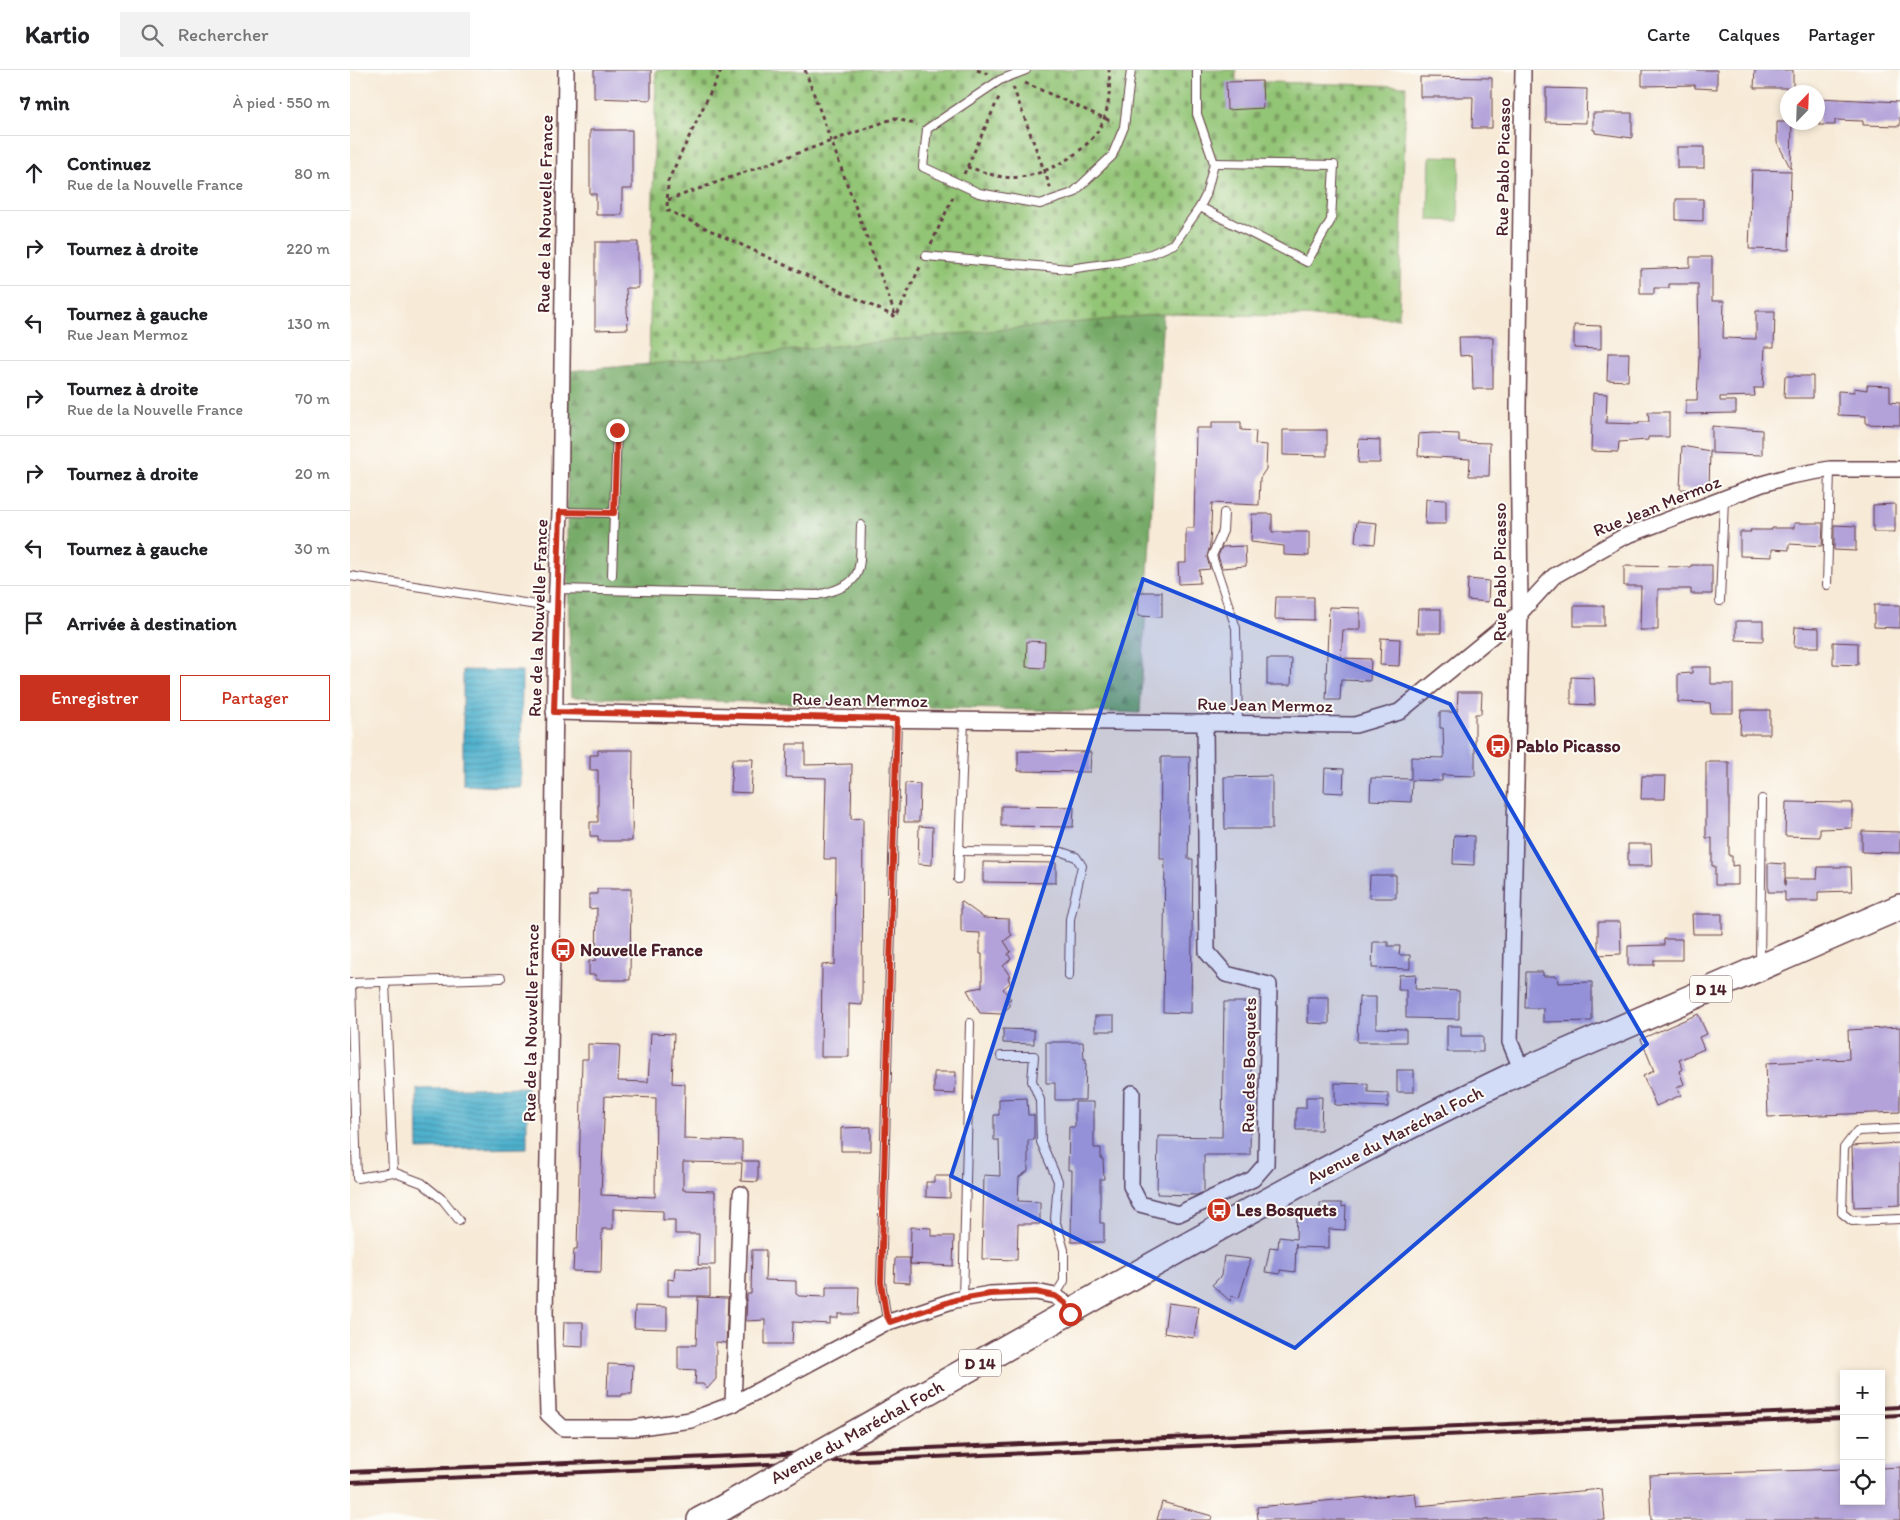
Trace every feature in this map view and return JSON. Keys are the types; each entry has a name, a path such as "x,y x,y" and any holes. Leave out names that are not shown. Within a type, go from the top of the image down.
{"main road":[{"name":"Avenue du Maréchal Foch","path":"710,1514 890,1414 1062,1305 1224,1224 1464,1098 1900,906"}],"street":[{"name":"Rue de la Nouvelle France","path":"566,70 560,512 556,608 552,947 544,1314 548,1414 563,1428 633,1428 691,1420 733,1404 890,1322 964,1299 990,1294 1036,1292 1062,1305"},
{"name":"Rue Pablo Picasso","path":"1522,1071 1510,1042 1520,613 1518,407 1523,70"},
{"name":"Rue Jean Mermoz","path":"554,712 1355,725 1399,712 1520,613 1554,576 1595,551 1644,528 1790,476 1830,469 1900,469"},
{"name":"Rue des Bosquets","path":"1132,1093 1131,1186 1140,1204 1178,1214 1253,1179 1266,1164 1269,985 1226,974 1207,952 1206,723"},
{"path":"733,1404 741,1194"}],"lane":[{"path":"1026,70 1000,80 927,129 923,167 979,194 1040,204 1073,193 1112,156 1124,127 1131,70"},
{"path":"926,256 1069,269 1119,262 1150,254 1174,244 1200,207 1206,195 1214,163 1198,114 1197,70"},
{"path":"1200,207 1307,262 1331,220 1334,165 1214,163"},
{"path":"612,575 617,430"},
{"path":"1827,585 1830,469"},
{"path":"1720,601 1724,498"},
{"path":"560,512 614,513"},
{"path":"1224,512 1223,530 1212,556 1236,628 1238,724"},
{"path":"557,589 817,595 836,590 851,583 856,576 859,568 861,525"},
{"path":"350,576 556,608"},
{"path":"890,1322 886,1314 881,1282 897,719"},
{"path":"958,879 964,720"},
{"path":"1760,967 1762,799"},
{"path":"959,851 1062,852 1076,858 1082,866 1070,919 1069,976"},
{"path":"459,1220 443,1200 422,1183 393,1172 354,1178 351,983 502,978"},
{"path":"385,982 393,1172"},
{"path":"964,1299 970,1023"},
{"path":"1001,1056 1034,1056 1032,1080 1040,1100 1041,1142 1058,1181 1054,1219 1064,1250 1062,1305"},
{"path":"1900,1129 1857,1131 1844,1148 1842,1213 1852,1221 1900,1219"}],"path":[{"path":"720,70 668,181 668,210 896,317"},
{"path":"806,70 896,317"},
{"path":"967,167 1004,178 1025,176 1044,171 1081,150 1097,134 1104,119 1110,96 1109,70"},
{"path":"896,317 1009,76"},
{"path":"1009,76 1124,127"},
{"path":"1009,76 1055,199"},
{"path":"668,200 895,118 927,129"}],"highlighted area":[{"path":"1143,579 1450,704 1647,1044 1295,1348 951,1176"}],"green space":[{"path":"656,70 1236,70 1236,81 1406,86 1399,318 1163,314 649,364"},
{"path":"1430,156 1460,157 1458,221 1428,220"},
{"path":"1163,314 1140,713 571,697 567,551 568,371"}],"water":[{"path":"463,670 522,671 521,788 463,785"},
{"path":"527,1087 527,1148 418,1150 417,1089"}],"building":[{"path":"594,70 651,70 651,100 594,98"},
{"path":"1642,70 1717,70 1717,89 1695,88 1695,85 1642,86"},
{"path":"1755,70 1793,70 1793,85 1780,85 1780,88 1754,88"},
{"path":"1420,77 1492,78 1492,128 1472,128 1473,97 1420,97"},
{"path":"1262,81 1263,108 1227,110 1226,82"},
{"path":"1546,88 1587,89 1586,123 1546,122"},
{"path":"1825,98 1900,102 1900,126 1863,125 1863,121 1835,120 1835,125 1825,125"},
{"path":"1593,113 1632,113 1632,138 1595,133 1595,130 1593,130"},
{"path":"1777,122 1780,122 1780,130 1792,130 1791,169 1777,142"},
{"path":"590,130 632,130 632,189 622,189 622,215 596,215 596,194 590,194"},
{"path":"1677,147 1704,147 1704,168 1677,168"},
{"path":"1752,170 1791,171 1789,250 1749,249"},
{"path":"1676,199 1703,199 1703,221 1676,220"},
{"path":"595,242 638,242 638,288 626,288 628,329 595,330"},
{"path":"1690,257 1712,257 1712,301 1724,301 1723,338 1756,339 1756,311 1775,311 1774,347 1765,347 1763,388 1754,388 1755,396 1720,397 1720,401 1736,401 1736,413 1686,414 1686,400 1697,400 1699,356 1698,284 1669,284 1669,288 1654,288 1654,294 1640,294 1640,269 1690,267"},
{"path":"1574,325 1601,326 1601,349 1574,348"},
{"path":"1459,337 1493,337 1493,389 1473,389 1472,355 1460,356"},
{"path":"1608,353 1629,353 1628,381 1607,380"},
{"path":"1785,376 1813,376 1813,398 1784,398"},
{"path":"1867,385 1890,386 1890,402 1900,403 1900,425 1866,424 1866,416 1838,415 1838,391 1854,392 1854,388 1867,390"},
{"path":"1593,393 1607,394 1606,423 1639,424 1639,422 1649,422 1648,412 1669,412 1669,437 1648,437 1648,440 1619,442 1618,452 1591,451"},
{"path":"1212,422 1241,422 1241,430 1256,431 1255,444 1267,445 1266,469 1260,478 1259,505 1212,503 1210,545 1207,557 1210,569 1199,570 1200,583 1179,584 1178,563 1186,563 1186,528 1194,528 1196,428 1212,428"},
{"path":"1712,426 1762,430 1762,455 1712,453"},
{"path":"1283,430 1327,430 1327,456 1283,455"},
{"path":"1419,434 1459,434 1459,442 1490,443 1489,476 1469,476 1470,459 1418,456"},
{"path":"1359,439 1380,440 1380,463 1358,463"},
{"path":"1682,446 1710,451 1709,490 1680,489"},
{"path":"1426,499 1446,500 1446,524 1425,524"},
{"path":"1895,504 1895,532 1873,532 1873,505"},
{"path":"1252,514 1272,514 1272,532 1309,532 1309,556 1284,555 1284,546 1251,542"},
{"path":"1357,521 1377,523 1375,544 1355,542"},
{"path":"1794,523 1823,523 1822,546 1789,544 1789,550 1772,549 1772,557 1740,556 1740,532 1772,530 1772,528 1794,528"},
{"path":"1834,525 1856,526 1856,551 1834,550"},
{"path":"1245,546 1246,566 1222,568 1218,556 1222,547"},
{"path":"1691,565 1712,565 1712,594 1691,594 1691,589 1658,589 1658,630 1640,630 1641,586 1624,586 1624,566 1691,567"},
{"path":"1468,579 1489,581 1488,602 1467,600"},
{"path":"1139,592 1162,592 1162,617 1138,616"},
{"path":"1276,597 1314,597 1314,620 1275,619"},
{"path":"1874,605 1900,605 1900,628 1874,627"},
{"path":"1574,606 1604,606 1604,626 1574,626"},
{"path":"1329,607 1360,608 1360,630 1343,630 1341,658 1371,659 1370,681 1341,680 1340,700 1326,700"},
{"path":"1418,609 1441,609 1441,633 1417,633"},
{"path":"1736,621 1763,621 1763,641 1736,640"},
{"path":"1795,627 1819,628 1819,647 1794,647"},
{"path":"1381,638 1400,639 1399,666 1380,665"},
{"path":"1027,641 1045,642 1044,668 1026,667"},
{"path":"1833,642 1858,643 1858,665 1833,664"},
{"path":"1267,659 1292,659 1291,685 1267,685"},
{"path":"1692,667 1711,667 1711,684 1733,684 1733,713 1711,713 1710,703 1678,702 1678,674 1692,673"},
{"path":"1571,677 1594,678 1595,705 1571,704"},
{"path":"1458,692 1482,692 1481,714 1475,714 1475,776 1442,775 1442,781 1412,780 1411,802 1370,800 1371,778 1411,779 1411,757 1444,758 1443,728 1440,728 1440,712 1457,712"},
{"path":"1741,710 1770,710 1770,734 1740,734"},
{"path":"787,744 805,744 805,765 852,764 851,819 863,818 862,1005 849,1004 849,1057 821,1057 822,965 835,964 836,859 824,859 826,778 786,777"},
{"path":"598,750 633,750 632,841 598,841 598,836 590,836 590,822 598,822 598,770 590,770 590,755 598,755"},
{"path":"1018,751 1091,752 1090,772 1018,771"},
{"path":"1161,757 1190,757 1188,859 1193,859 1191,1013 1163,1012 1165,859 1160,859"},
{"path":"732,759 753,759 751,793 731,792"},
{"path":"1706,762 1729,762 1729,856 1732,856 1732,866 1738,865 1738,885 1715,885 1715,866 1712,866 1712,838 1706,838"},
{"path":"1325,768 1344,769 1343,793 1324,792"},
{"path":"1272,776 1272,829 1225,829 1224,777"},
{"path":"1642,776 1666,776 1665,799 1641,799"},
{"path":"905,783 920,784 919,822 904,822"},
{"path":"1786,802 1852,803 1852,828 1820,829 1820,837 1785,836"},
{"path":"1001,806 1074,807 1073,827 1001,826"},
{"path":"919,826 933,827 932,865 918,864"},
{"path":"1862,831 1900,832 1900,853 1862,852"},
{"path":"1454,835 1474,836 1474,865 1453,864"},
{"path":"1628,844 1651,844 1652,866 1628,866"},
{"path":"983,862 1056,863 1056,883 983,882"},
{"path":"1768,863 1785,864 1785,879 1817,879 1818,867 1851,867 1852,891 1818,892 1818,901 1785,901 1785,892 1768,892"},
{"path":"1370,875 1396,875 1396,898 1369,898"},
{"path":"597,889 631,889 630,980 596,980 596,975 589,975 589,961 596,960 597,908 589,909 589,894 597,894"},
{"path":"961,901 984,918 1009,919 1009,931 1012,935 1004,941 1011,952 1008,954 1011,959 1003,966 1010,976 1008,977 1010,983 1003,989 1011,999 1006,1001 1010,1006 1001,1014 980,1013 967,990 982,987 982,954 980,954 980,933 961,932"},
{"path":"1692,914 1722,914 1722,934 1693,934"},
{"path":"1598,922 1620,922 1621,954 1598,955"},
{"path":"1664,939 1682,939 1682,960 1654,960 1654,965 1628,965 1628,946 1664,945"},
{"path":"1373,942 1388,942 1388,946 1400,946 1399,955 1410,955 1410,969 1372,968"},
{"path":"1526,972 1543,972 1543,976 1557,976 1558,983 1592,982 1592,1021 1543,1022 1543,1008 1525,1008"},
{"path":"1416,974 1415,989 1459,991 1459,1019 1406,1018 1406,990 1398,990 1399,975"},
{"path":"1308,997 1329,997 1329,1024 1308,1023"},
{"path":"1359,997 1376,997 1376,1028 1406,1029 1406,1042 1357,1042"},
{"path":"1224,1002 1252,1002 1250,1155 1204,1155 1204,1192 1196,1195 1157,1194 1158,1136 1222,1137"},
{"path":"1698,1014 1707,1034 1699,1037 1704,1049 1679,1060 1683,1069 1679,1071 1684,1084 1677,1088 1681,1095 1656,1106 1643,1076 1654,1071 1641,1039"},
{"path":"1095,1016 1114,1016 1114,1031 1095,1031"},
{"path":"1447,1026 1461,1026 1461,1036 1483,1036 1483,1052 1447,1052"},
{"path":"1900,1027 1900,1112 1768,1117 1766,1063 1849,1059 1848,1030"},
{"path":"1003,1029 1034,1030 1034,1044 1003,1043"},
{"path":"651,1033 674,1034 672,1083 685,1084 684,1139 742,1141 742,1161 758,1161 758,1182 741,1181 742,1163 683,1162 683,1190 715,1191 715,1265 698,1265 699,1234 675,1234 675,1220 663,1220 663,1211 613,1209 613,1229 602,1229 601,1272 573,1271 574,1249 577,1249 582,1059 588,1059 588,1044 620,1045 618,1081 648,1082","holes":["605,1096 656,1098 655,1197 601,1195"]},
{"path":"1046,1042 1083,1042 1084,1059 1086,1059 1085,1100 1055,1100 1055,1083 1046,1083"},
{"path":"1397,1070 1414,1070 1414,1092 1397,1092"},
{"path":"934,1072 956,1072 955,1094 934,1093"},
{"path":"1335,1083 1368,1084 1368,1092 1388,1093 1388,1107 1335,1105"},
{"path":"1306,1097 1322,1097 1321,1130 1296,1130 1296,1108 1306,1108"},
{"path":"1027,1098 1028,1115 1034,1115 1034,1140 1028,1140 1028,1171 1019,1177 1018,1201 1040,1202 1040,1224 1018,1224 1017,1260 982,1259 984,1175 1000,1176 999,1140 994,1140 994,1115 999,1115 999,1099"},
{"path":"1075,1102 1094,1102 1094,1148 1101,1148 1101,1159 1103,1159 1104,1179 1100,1179 1100,1223 1104,1223 1104,1242 1071,1242 1072,1170 1068,1170 1069,1127 1075,1127"},
{"path":"871,1127 871,1151 841,1151 841,1128"},
{"path":"1900,1143 1900,1205 1854,1207 1852,1146"},
{"path":"934,1176 950,1176 950,1198 926,1197 926,1182 934,1182"},
{"path":"1320,1203 1342,1203 1342,1207 1346,1206 1345,1230 1329,1229 1329,1248 1296,1247 1296,1243 1295,1272 1280,1270 1280,1274 1265,1272 1270,1247 1278,1248 1279,1237 1296,1239 1297,1213 1320,1214"},
{"path":"911,1227 931,1228 931,1236 954,1236 953,1266 910,1264"},
{"path":"752,1250 766,1250 765,1280 796,1281 796,1294 799,1296 826,1297 826,1287 859,1287 858,1314 838,1314 838,1318 830,1318 830,1324 793,1322 792,1344 765,1344 765,1320 746,1321 747,1294 751,1294"},
{"path":"1224,1256 1251,1259 1239,1298 1232,1296 1230,1301 1212,1285 1221,1276"},
{"path":"895,1258 910,1258 910,1283 894,1282"},
{"path":"675,1268 710,1269 710,1296 668,1296 668,1279 674,1280"},
{"path":"698,1297 728,1298 726,1343 716,1342 716,1379 707,1389 703,1384 695,1384 696,1370 678,1369 678,1345 696,1345"},
{"path":"1168,1303 1199,1307 1194,1338 1164,1333"},
{"path":"635,1306 667,1307 667,1329 634,1328"},
{"path":"564,1322 583,1322 583,1347 563,1346"},
{"path":"608,1364 633,1365 632,1394 607,1396"},
{"path":"1900,1467 1900,1520 1651,1520 1649,1475 1840,1469 1840,1505 1885,1505 1885,1468"},
{"path":"1602,1489 1605,1520 1258,1520 1257,1507 1415,1493 1417,1506"},
{"path":"1162,1502 1212,1516 1211,1520 1157,1520"}],"railway":[{"path":"1885,1408 1900,1407"},
{"path":"350,1472 1840,1410"},
{"path":"1885,1416 1900,1415"},
{"path":"350,1482 1840,1418"}],"place":[{"name":"Pablo Picasso","path":"1498,746"},
{"name":"Nouvelle France","path":"563,950"},
{"name":"Les Bosquets","path":"1219,1210"}],"route":[{"path":"617,430 614,513 560,512 554,712 897,719 881,1282 886,1314 890,1322 955,1300 990,1294 1036,1292 1055,1296 1065,1303 1070,1314"}]}
